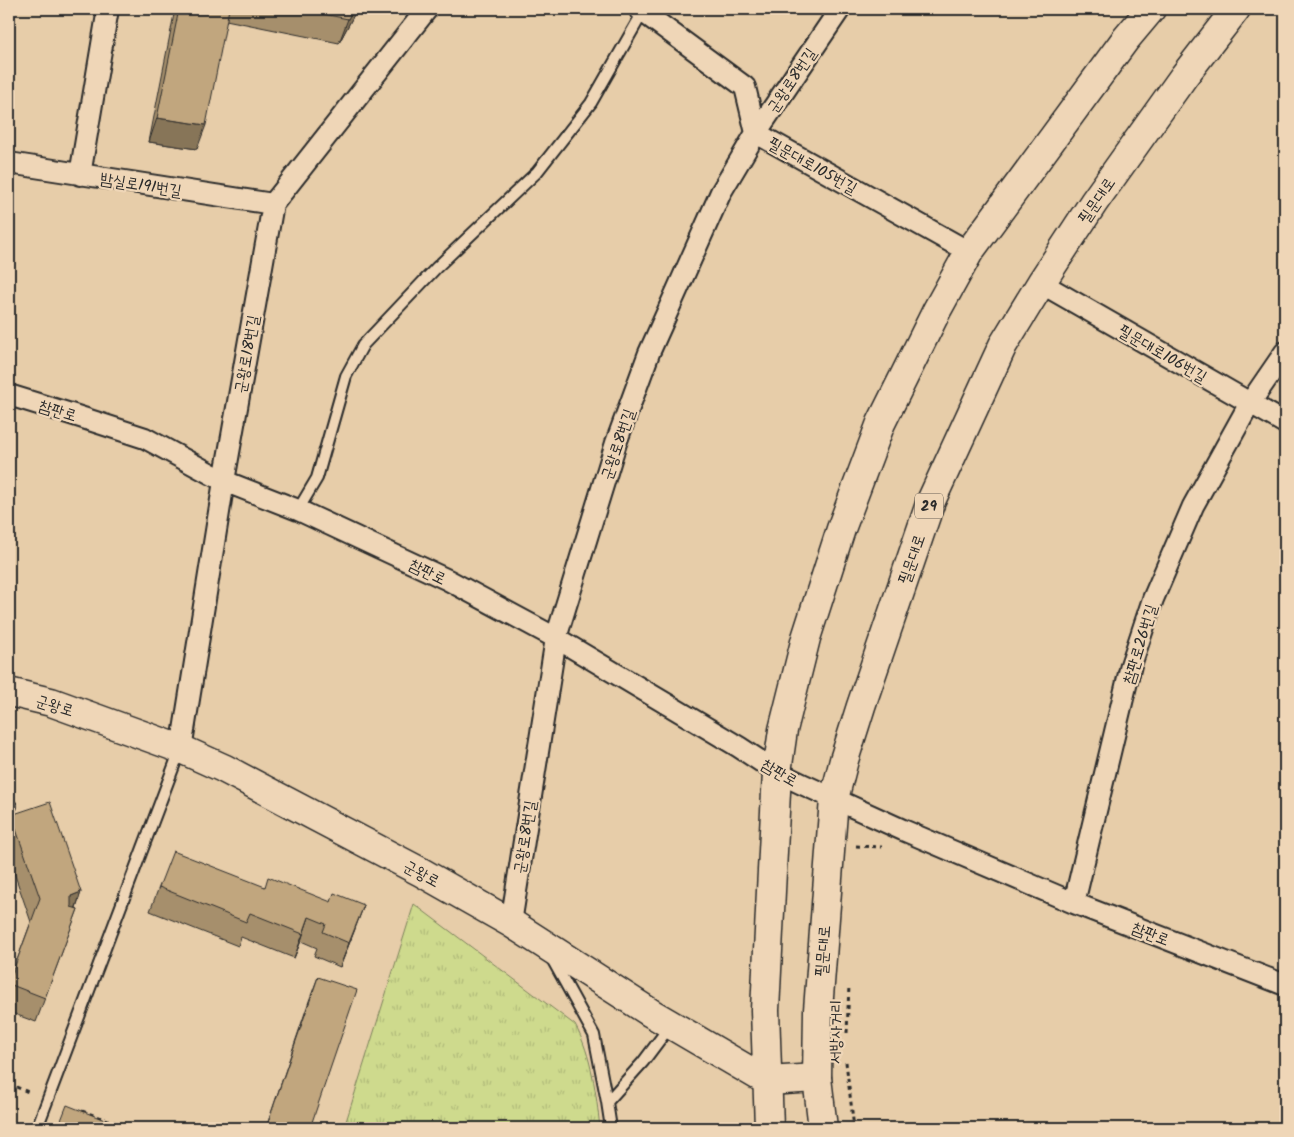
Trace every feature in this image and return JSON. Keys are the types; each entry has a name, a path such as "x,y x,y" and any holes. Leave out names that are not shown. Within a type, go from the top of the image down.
{"main road":[{"name":"필문대로","path":"823,1128 818,1078 818,1010 834,799 858,715 931,501 1003,345 1041,283 1094,202 1184,76 1236,9"},
{"path":"769,1128 766,1010 777,772 783,730 806,638 841,529 881,423 937,310 969,252 1149,10"},
{"name":"군왕로","path":"9,692 51,702 181,749 240,777 421,872 511,922 671,1024 767,1081"},
{"path":"767,1081 818,1078"}],"street":[{"path":"80,175 108,9"},
{"name":"군왕로18번길","path":"181,749 224,481 273,204 427,9"},
{"name":"군왕로8번길","path":"511,922 556,638 616,443 650,353 721,192 756,133 840,9"},
{"name":"필문대로105번길","path":"641,10 746,87 756,133 969,252"},
{"name":"밤실로191번길","path":"9,163 273,204"},
{"name":"필문대로106번길","path":"1041,283 1285,423"},
{"name":"참판로26번길","path":"1074,903 1131,665 1153,599 1193,506 1250,402 1285,352"},
{"name":"참판로","path":"9,395 145,438 224,481 298,510 448,580 556,638 739,747 777,772 834,799 1074,903 1285,986"}],"lane":[{"name":"필문대로105번길","path":"298,510 317,478 346,376 363,345 437,267 537,172 591,103 641,10"},
{"path":"37,1128 181,749"},
{"path":"543,943 594,1035 611,1128"},
{"path":"607,1102 644,1062 671,1024"}],"path":[{"path":"856,846 886,847"},
{"name":"서방사거리","path":"846,1040 849,982"},
{"name":"서방사거리","path":"845,1059 854,1128"},
{"path":"9,1084 131,1128"}],"green space":[{"path":"414,904 575,1025 586,1049 595,1088 600,1128 344,1128"}],"building":[{"path":"179,9 229,9 206,125 157,118"},
{"path":"299,9 353,9 348,19"},
{"path":"50,802 81,892 71,896 71,907 78,909 45,998 9,984 40,898 11,815"},
{"path":"173,851 265,887 268,877 331,902 334,893 364,905 349,943 323,932 326,924 309,917 303,934 250,913 246,922 159,887"},
{"path":"318,977 357,990 310,1128 266,1128"},
{"path":"67,1105 125,1128 58,1128"}]}
